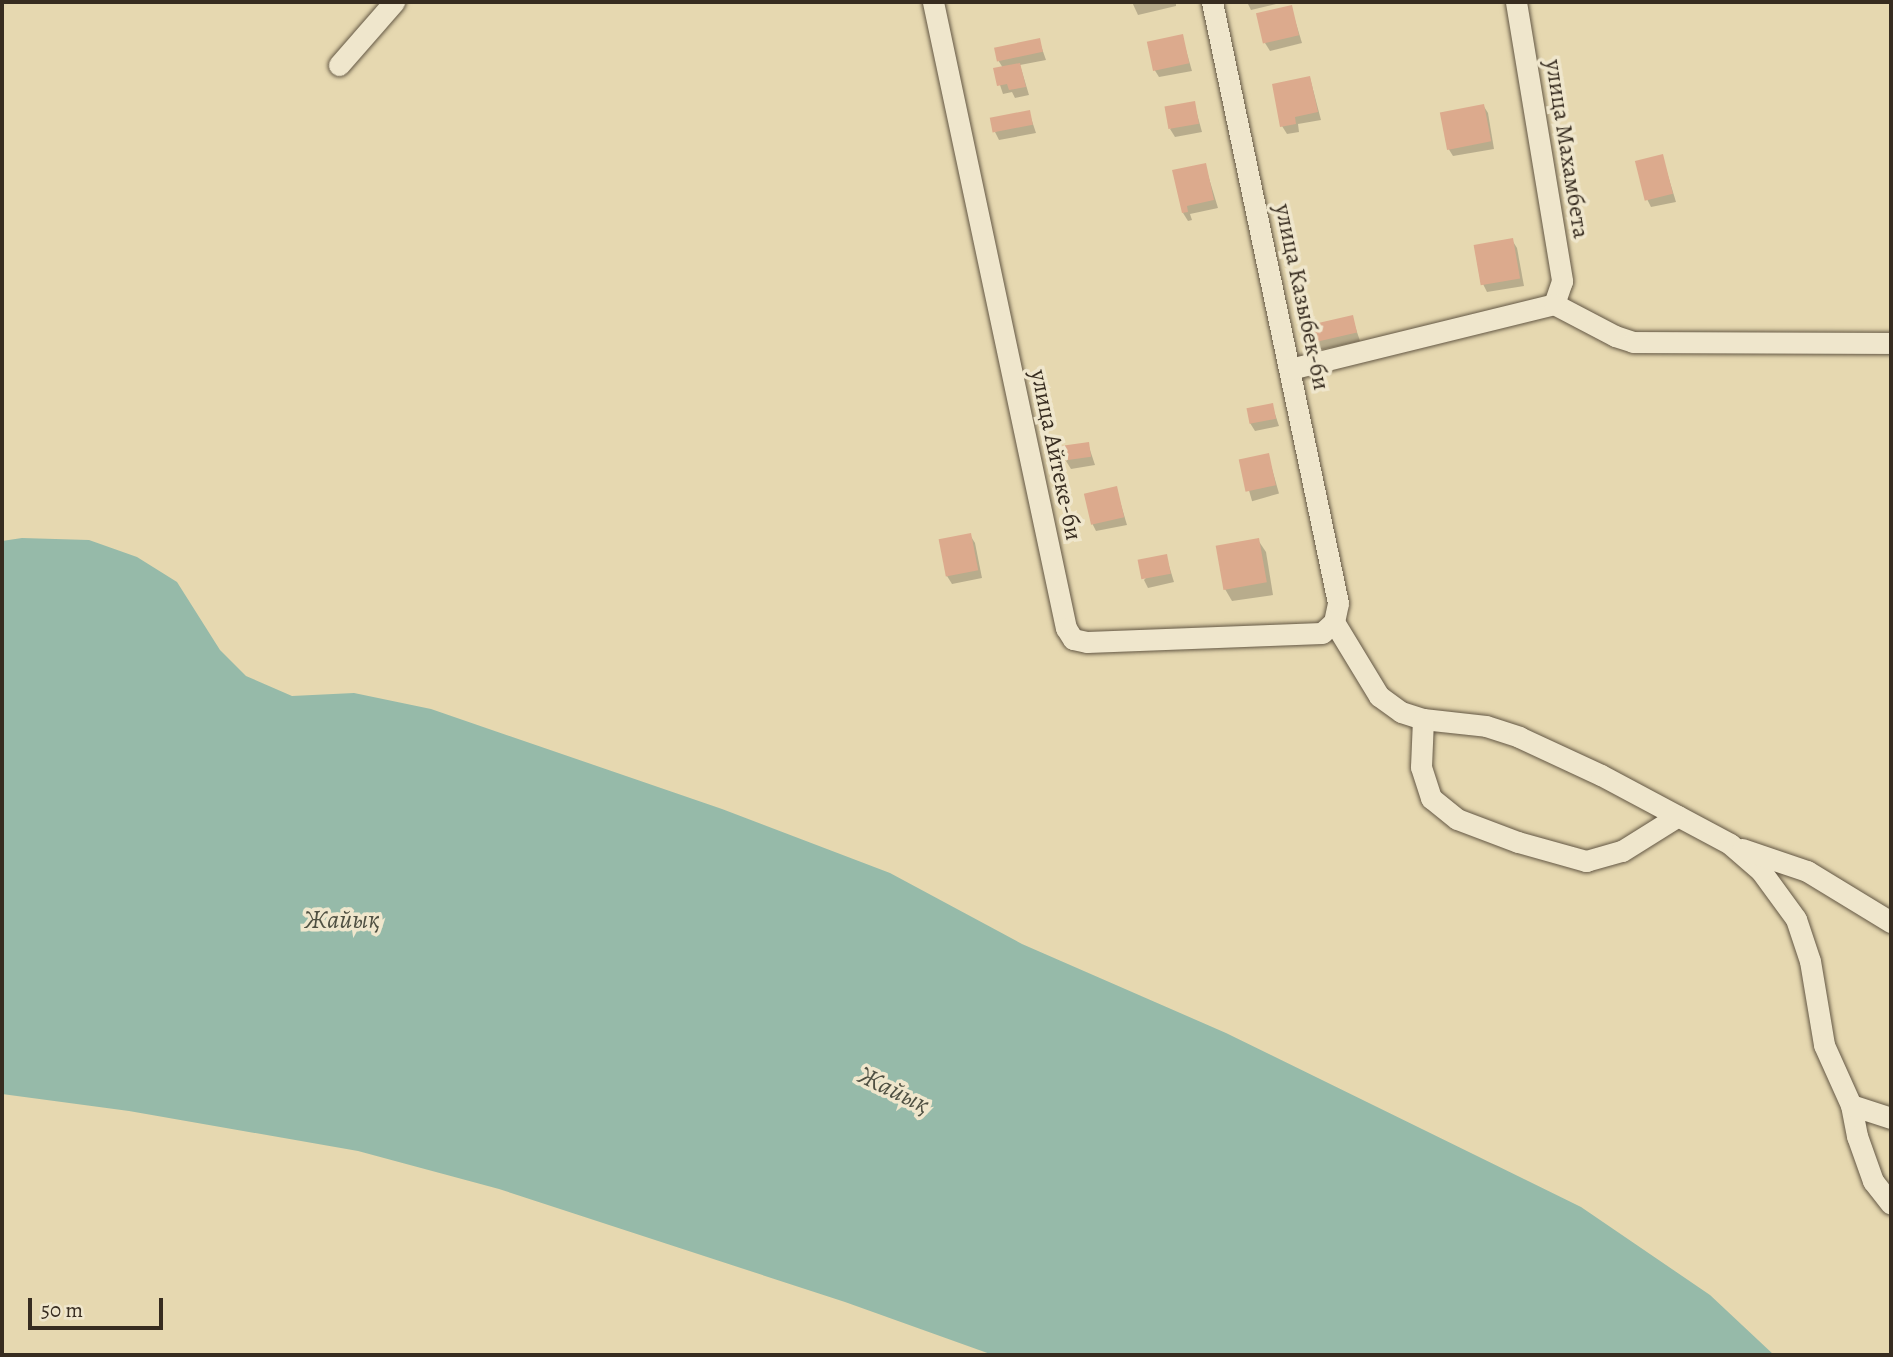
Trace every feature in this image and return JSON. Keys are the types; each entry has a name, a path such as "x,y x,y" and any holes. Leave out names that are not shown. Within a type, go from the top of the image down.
{"street":[{"path":"339,65 394,2"},
{"name":"улица Айтеке-би","path":"933,2 1063,614 1073,639 1087,642 1322,633 1336,612"},
{"name":"улица Казыбек-би","path":"1212,2 1290,369 1336,612 1379,696 1401,712 1423,719 1486,726 1519,737 1730,844"},
{"name":"улица Махамбета","path":"1516,2 1562,281 1555,304"},
{"path":"1290,369 1555,304 1615,336 1633,342 1891,343"},
{"path":"1423,719 1421,767 1431,798 1457,819 1518,842 1586,861 1622,851 1678,816"},
{"path":"1730,844 1807,871 1891,922"},
{"path":"1730,844 1761,871 1796,919 1810,961 1824,1045 1851,1105 1857,1136 1873,1181 1891,1204"},
{"path":"1851,1105 1891,1118"}],"water":[{"name":"Жайық","path":"22,538 89,540 137,557 177,582 220,650 246,676 292,696 354,693 431,709 722,809 890,873 1022,944 1226,1033 1581,1207 1710,1295 1774,1355 993,1355 845,1302 499,1189 358,1151 129,1111 2,1094 2,541"}],"building":[{"path":"1292,5 1299,35 1263,44 1256,13"},
{"path":"1183,34 1189,63 1153,71 1147,42"},
{"path":"1040,38 1043,52 997,61 994,48"},
{"path":"1020,63 1026,87 1009,90 1007,84 997,86 993,68"},
{"path":"1310,76 1318,112 1295,117 1296,124 1280,127 1272,84"},
{"path":"1195,101 1199,124 1168,129 1164,106"},
{"path":"1484,104 1491,141 1447,150 1440,113"},
{"path":"1030,110 1033,125 993,133 990,118"},
{"path":"1663,154 1673,194 1645,201 1635,161"},
{"path":"1206,163 1214,200 1187,206 1188,212 1182,213 1172,170"},
{"path":"1513,238 1520,278 1481,285 1474,245"},
{"path":"1353,315 1357,333 1309,344 1305,326"},
{"path":"1273,403 1276,419 1250,424 1246,408"},
{"path":"1089,442 1091,457 1064,461 1062,446"},
{"path":"1269,453 1276,485 1246,492 1239,459"},
{"path":"1117,486 1124,517 1091,525 1084,494"},
{"path":"971,533 978,570 946,577 939,539"},
{"path":"1259,538 1267,582 1223,590 1216,546"},
{"path":"1167,554 1171,574 1141,579 1138,560"}]}
